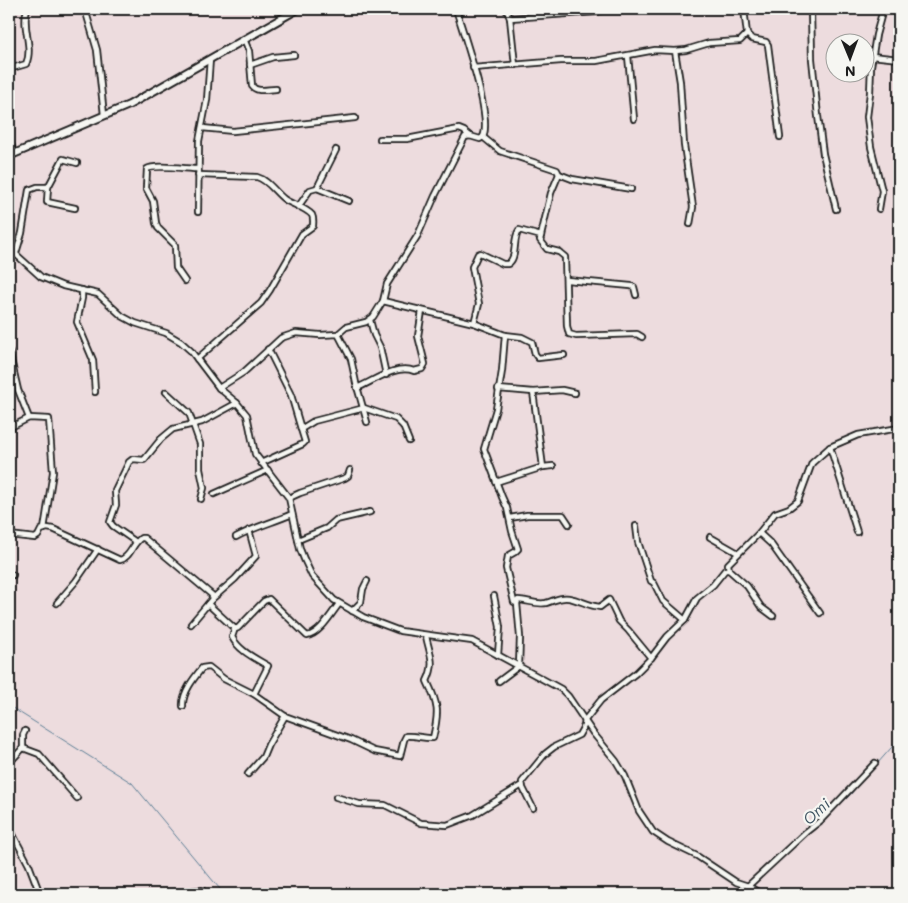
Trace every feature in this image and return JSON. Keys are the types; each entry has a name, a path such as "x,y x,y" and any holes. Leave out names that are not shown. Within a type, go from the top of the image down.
{"main road":[{"path":"11,155 129,105 298,9"}],"street":[{"path":"9,69 26,64 29,56 25,16 28,9"},
{"path":"85,9 97,50 104,115"},
{"path":"456,9 482,98 486,128 483,137"},
{"path":"506,9 510,18 515,65"},
{"path":"510,18 596,12 606,9"},
{"path":"744,9 747,34 752,39 766,42 768,45 780,137"},
{"path":"811,9 812,59 822,154 836,209"},
{"path":"876,39 883,9"},
{"path":"473,68 561,61 596,62 655,50 686,50 709,42 740,41 747,34"},
{"path":"244,39 249,51 252,86 258,90 276,89"},
{"path":"675,51 680,82 684,145 693,207 690,224"},
{"path":"250,65 273,57 294,55"},
{"path":"628,56 634,119"},
{"path":"876,56 899,58"},
{"path":"198,212 199,141 207,100 210,58"},
{"path":"870,82 867,117 871,147 882,192 879,209"},
{"path":"202,128 233,132 355,118"},
{"path":"380,139 407,139 459,129 464,130 470,136 477,139 483,137"},
{"path":"220,388 244,372 281,338 296,333 338,334 346,327 370,320 382,301 387,284 418,235 435,196 465,137 470,136"},
{"path":"483,137 500,151 557,170 559,174 572,179 631,189"},
{"path":"9,138 11,155"},
{"path":"317,188 336,150"},
{"path":"74,208 47,202 48,187 63,159 76,163"},
{"path":"185,281 176,268 175,245 156,224 153,201 146,188 147,169 153,166 198,169"},
{"path":"559,174 551,193 540,240 547,250 559,252 565,257 567,326 569,334 576,336 638,334 642,337"},
{"path":"197,359 261,303 302,234 313,226 313,216 285,199 271,188 264,179 257,177 198,175"},
{"path":"16,253 22,233 29,190 37,187 48,187"},
{"path":"298,207 310,190 317,188 349,201"},
{"path":"474,323 479,304 472,267 478,254 480,253 503,264 508,264 513,258 516,235 519,230 541,236"},
{"path":"9,248 41,277 50,282 98,294 128,320 173,337 191,351 220,388 247,415 255,454 289,498 300,549 312,576 322,589 339,604 363,617 400,632 472,641 561,689 621,768 639,812 653,832 668,842 697,856 736,882 748,886 761,894"},
{"path":"566,280 631,286 634,287 636,296"},
{"path":"82,290 76,322 93,360 95,392"},
{"path":"382,301 474,323 505,335 531,340 538,358 564,355"},
{"path":"357,388 396,370 408,368 414,371 422,369 425,364 418,336 422,311"},
{"path":"370,320 380,347 386,375"},
{"path":"338,334 352,359 357,388 368,422"},
{"path":"505,335 496,409 484,449 510,518 518,548 508,556 506,568 514,602 517,603 520,666"},
{"path":"261,463 305,443 291,395 268,349"},
{"path":"9,351 18,390 29,418"},
{"path":"498,389 533,392 562,390 575,393"},
{"path":"166,392 189,413 193,424 200,448 200,469 204,488 201,499"},
{"path":"533,392 543,467"},
{"path":"136,542 110,522 116,505 115,491 124,470 132,460 145,459 168,432 178,427 202,422 237,403"},
{"path":"302,429 314,422 364,408 396,419 403,426 409,440"},
{"path":"9,428 29,418 48,419 53,472 45,527 35,538 9,535"},
{"path":"773,616 761,607 747,586 729,570 728,564 760,533 776,513 789,508 798,501 812,463 830,447 858,435 899,428"},
{"path":"830,447 856,532"},
{"path":"496,482 543,467 553,466"},
{"path":"214,494 268,470"},
{"path":"289,498 345,478 350,470"},
{"path":"298,540 327,528 336,520 370,512"},
{"path":"236,537 249,530 292,514"},
{"path":"510,518 527,515 563,515 569,524"},
{"path":"636,526 638,542 651,580 662,601 685,620"},
{"path":"45,527 68,534 122,560 136,542 141,538 146,539 209,592 210,601 234,628"},
{"path":"191,624 210,601 235,579 256,556 249,530"},
{"path":"760,533 771,544 820,613"},
{"path":"710,537 738,553"},
{"path":"57,603 98,549"},
{"path":"336,797 359,804 386,805 421,823 447,825 473,815 522,785 522,782 545,754 554,747 579,735 584,726 584,720 601,700 636,673 651,658 667,637 685,620 697,598 713,585 725,570 729,570"},
{"path":"352,611 361,602 367,581"},
{"path":"494,596 500,627 498,655"},
{"path":"517,603 518,600 523,600 541,604 558,598 568,597 600,607 609,600 619,621 651,658"},
{"path":"234,628 238,628 266,599 269,599 303,634 311,636 339,604"},
{"path":"234,628 232,637 234,642 245,652 268,666 254,694"},
{"path":"183,706 183,700 189,688 202,668 209,667 224,679 254,694 285,716 374,750 400,756 406,736 412,735 426,739 434,738 438,715 437,704 427,681 433,662 426,636"},
{"path":"499,681 520,666"},
{"path":"248,774 262,757 285,716"},
{"path":"9,763 23,748 23,735 25,731"},
{"path":"23,748 39,754 77,798"},
{"path":"748,886 820,821 875,763"},
{"path":"522,785 533,808"},
{"path":"9,827 30,865 40,894"},
{"path":"182,894 202,890 205,894"}],"waterway":[{"path":"9,706 132,783 224,894"},
{"name":"Omi","path":"832,811 848,797 899,739"},
{"name":"Omi","path":"751,886 811,831"},
{"name":"Omi","path":"744,894 748,889"}]}
